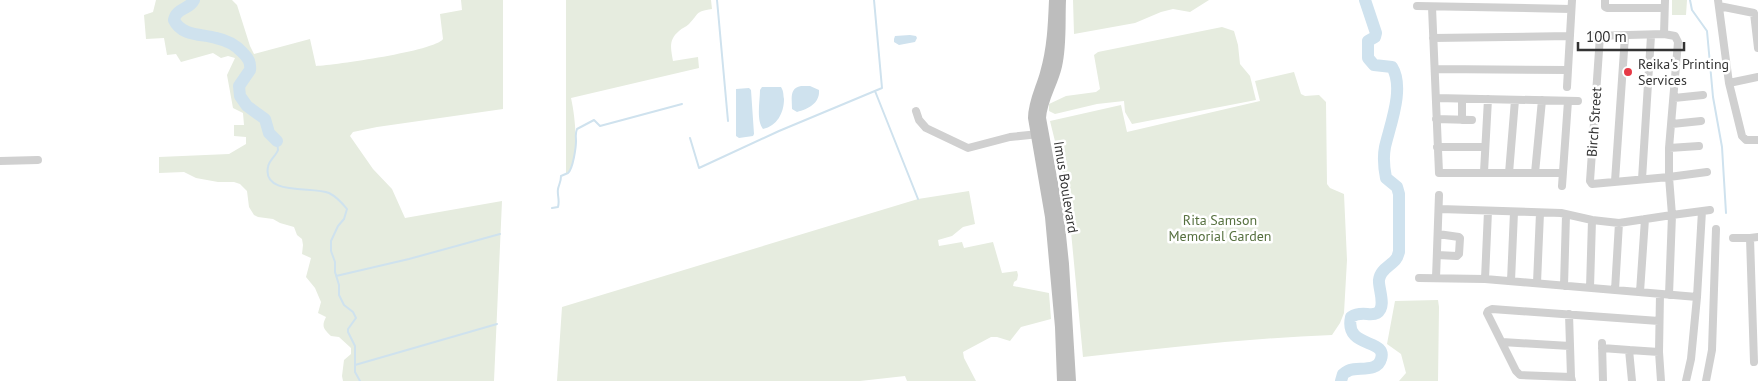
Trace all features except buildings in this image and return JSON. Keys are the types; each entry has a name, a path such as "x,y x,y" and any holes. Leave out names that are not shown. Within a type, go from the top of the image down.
{"main road":[{"name":"Imus Boulevard","path":"1040,134 1032,118 1033,108 1051,50 1054,0"},
{"name":"Imus Boulevard","path":"1061,0 1057,68 1041,107 1040,134 1064,264 1071,381"},
{"name":"Imus Boulevard","path":"1054,216 1062,381"}],"street":[{"path":"1567,87 1572,0"},
{"path":"1606,0 1605,6 1607,8 1664,4 1664,34"},
{"path":"1417,6 1432,7 1444,3 1571,9"},
{"path":"1758,48 1754,13 1718,3 1729,83 1742,136 1746,140 1758,140"},
{"path":"1432,7 1438,172 1440,174 1484,172 1562,173"},
{"path":"1669,295 1672,215 1669,177 1670,148 1678,42 1675,36 1664,34 1625,36 1615,181 1669,177 1707,172"},
{"path":"1433,38 1570,36"},
{"name":"Birch Street","path":"1615,181 1592,184 1590,182 1596,36 1625,36"},
{"path":"1642,179 1651,36"},
{"path":"1434,69 1568,70"},
{"path":"1729,83 1758,77"},
{"path":"1674,98 1702,95"},
{"path":"1436,98 1578,101"},
{"path":"1462,99 1462,120"},
{"path":"1484,172 1488,99"},
{"path":"1509,173 1515,100"},
{"path":"1535,173 1542,100"},
{"path":"1562,186 1568,101"},
{"path":"916,111 919,120 926,128 968,148 1010,137 1040,134"},
{"path":"1436,119 1472,120"},
{"path":"1672,124 1701,121"},
{"path":"1670,148 1699,146"},
{"path":"1438,147 1485,147"},
{"path":"0,161 38,160"},
{"path":"1436,278 1440,210 1439,195"},
{"path":"1440,210 1540,213 1619,222 1706,210 1691,359 1686,381"},
{"path":"1485,279 1488,211"},
{"path":"1512,281 1514,212"},
{"path":"1537,283 1540,213"},
{"path":"1564,286 1566,215"},
{"path":"1640,292 1645,219"},
{"path":"1590,288 1592,220"},
{"path":"1615,290 1619,222"},
{"path":"1706,381 1712,350 1716,229"},
{"path":"1438,234 1460,238 1459,254 1438,255"},
{"path":"1733,238 1754,238 1754,362"},
{"path":"1419,278 1485,279 1697,297"},
{"path":"1660,294 1659,352 1661,381"},
{"path":"1569,314 1572,379 1520,375 1516,371 1487,313 1492,309 1569,314 1659,321"},
{"path":"1502,342 1570,346"},
{"path":"1603,381 1602,346 1659,352"},
{"path":"1630,350 1632,381"}],"green space":[{"path":"156,0 232,0 237,5 254,54 310,39 316,66 384,57 436,44 443,39 440,14 462,10 461,0 503,0 503,109 377,127 353,132 350,136 373,169 392,189 405,218 502,201 494,381 343,381 344,360 351,354 351,348 339,337 331,336 324,328 326,317 318,313 321,302 315,288 306,277 311,258 302,254 302,239 297,235 294,227 273,219 254,215 249,207 247,191 240,184 196,178 184,172 159,173 159,157 229,154 246,144 246,137 234,136 234,125 244,125 243,113 233,108 227,75 235,58 228,56 221,58 213,53 181,62 176,54 167,55 164,38 146,39 144,15 153,12"},
{"path":"566,0 711,0 712,9 698,14 676,34 672,41 673,61 698,57 699,68 571,98 576,138 574,160 566,174"},
{"path":"1073,0 1209,0 1190,12 1173,9 1135,23 1074,34"},
{"path":"1672,0 1687,0 1686,15 1672,15"},
{"path":"1222,27 1234,31 1240,64 1250,76 1256,100 1132,124 1125,112 1124,101 1097,104 1055,114 1049,111 1049,104 1066,96 1096,92 1100,89 1094,55 1098,52"},
{"name":"Rita Samson Memorial Garden","path":"1294,72 1301,94 1305,96 1319,95 1326,102 1327,184 1330,188 1344,194 1347,260 1344,313 1332,335 1239,341 1083,357 1067,190 1050,121 1121,105 1127,132 1260,101 1255,81"},
{"path":"969,191 975,224 963,227 952,236 938,240 939,246 962,242 964,248 993,242 1002,273 1017,271 1017,280 1013,286 1049,293 1051,319 1021,327 1010,341 991,337 963,352 964,358 976,381 907,381 905,376 860,381 557,381 562,307 918,199"},
{"path":"1438,300 1438,381 1399,381 1406,373 1401,354 1387,344 1395,301"}],"water":[{"path":"895,36 916,36 915,42 899,45 894,42"},
{"path":"810,86 819,90 819,95 813,105 797,112 792,109 792,94 797,87"},
{"path":"762,87 781,87 784,99 783,109 779,118 772,125 763,129 759,116 760,90"},
{"path":"749,88 751,90 754,134 753,136 739,138 736,136 736,89"}],"waterway":[{"path":"194,0 189,6 177,13 174,20 177,25 187,32 231,43 246,57 250,62 250,70 239,86 240,96 247,106 265,119 269,133 277,141"},
{"path":"717,0 728,121"},
{"path":"690,138 699,168 779,131 882,88 874,0"},
{"path":"1341,381 1343,374 1349,370 1376,366 1381,359 1381,352 1378,348 1359,339 1354,334 1351,327 1351,317 1359,314 1374,314 1380,310 1382,302 1379,283 1380,276 1397,258 1399,252 1399,194 1397,187 1386,178 1384,166 1385,147 1397,96 1396,76 1392,67 1374,65 1368,58 1368,41 1375,37 1376,33 1365,0"},
{"path":"1690,0 1692,10 1707,31 1713,97 1722,147 1726,213"},
{"path":"875,91 918,199"},
{"path":"552,208 558,207 558,189 561,176 570,171 575,153 577,129 594,120 600,126 682,104"},
{"path":"277,141 278,150 268,167 268,176 273,182 290,188 329,193 347,209 344,219 338,226 331,241 331,251 335,262 339,295 344,305 353,312 356,318 348,332 355,346 355,372 360,381"},
{"path":"336,276 409,259 500,234"},
{"path":"355,365 497,324"}],"place":[{"name":"Reika's Printing Services","path":"1628,72"}]}
